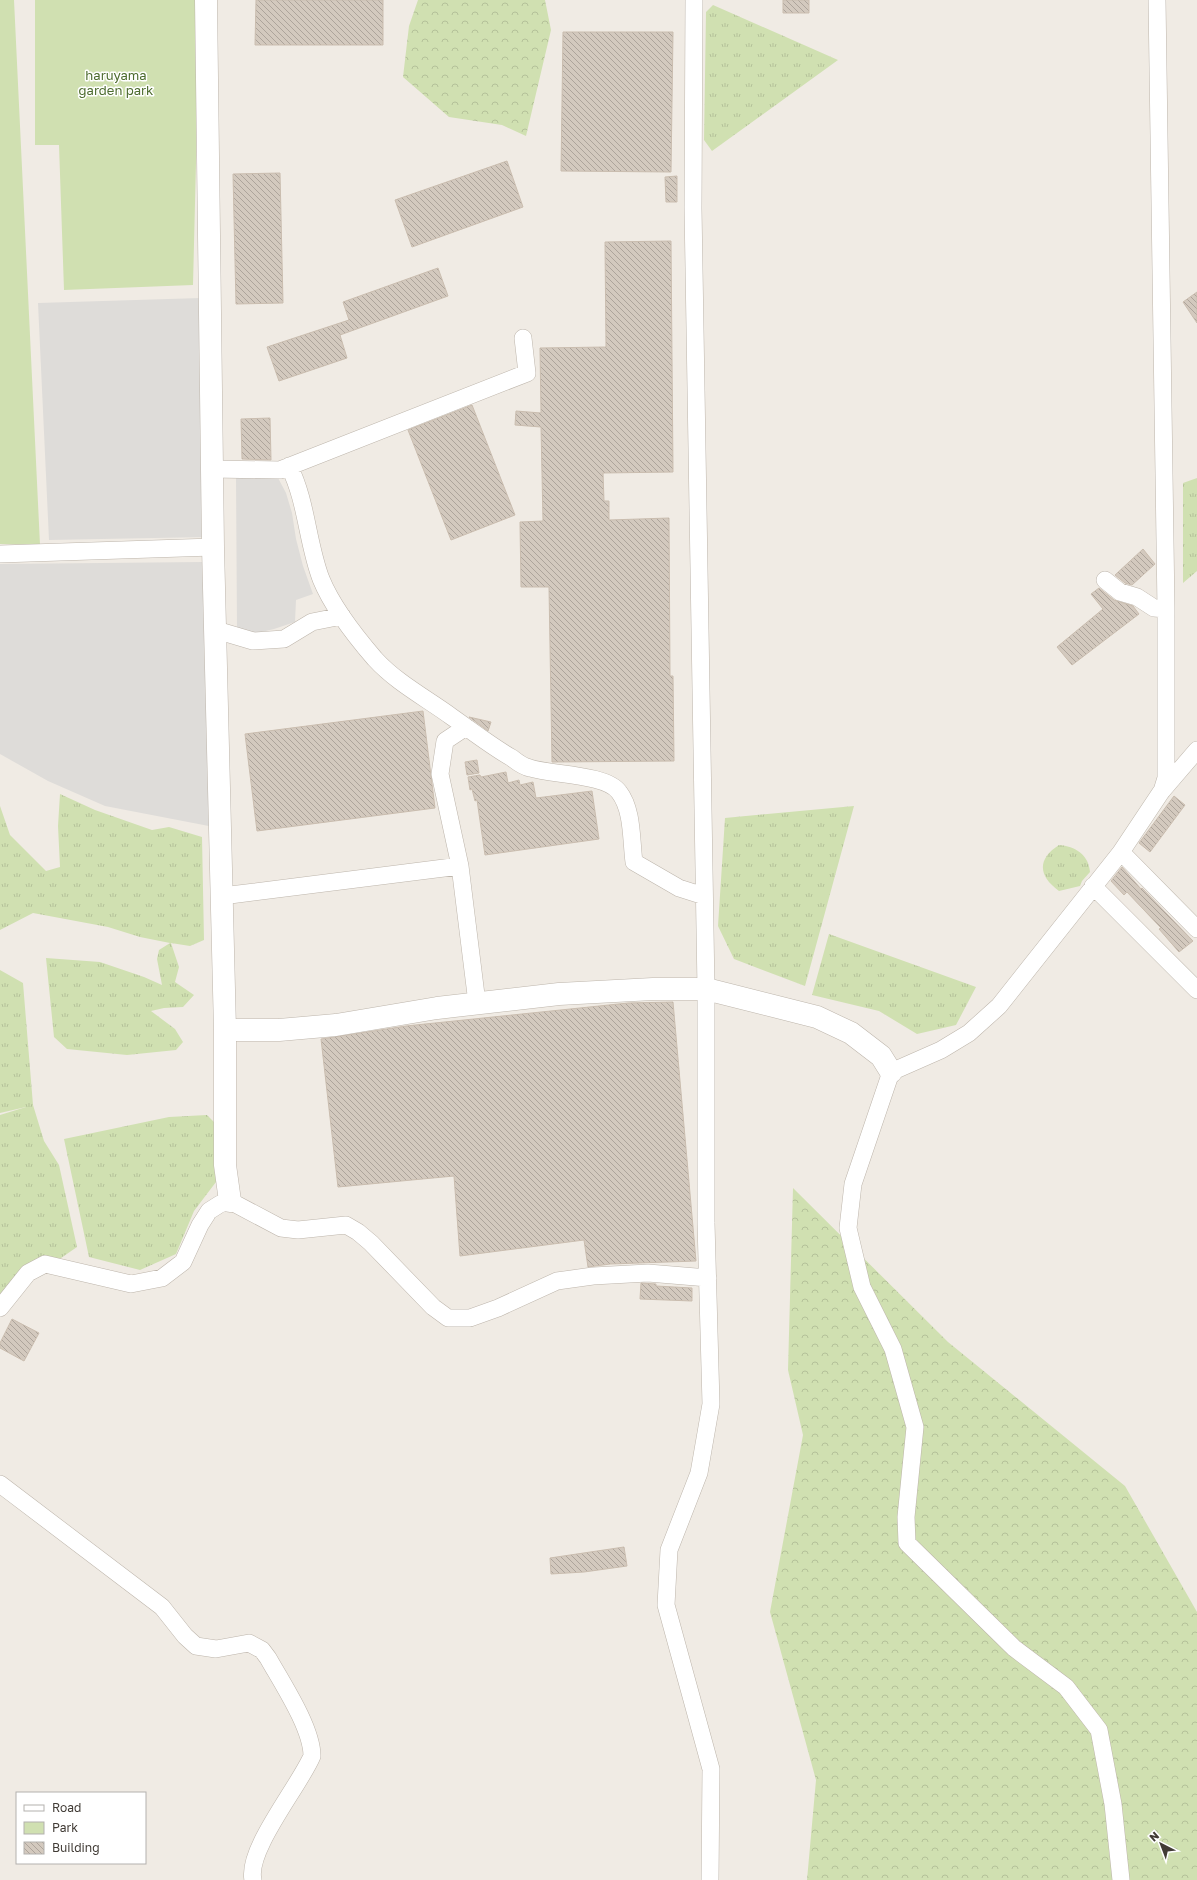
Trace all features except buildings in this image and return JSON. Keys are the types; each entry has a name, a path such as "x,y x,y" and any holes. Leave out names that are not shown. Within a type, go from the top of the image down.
{"street":[{"path":"206,0 213,547 225,1030 225,1165 230,1201"},
{"path":"694,0 693,208 706,989 708,1278 711,1404 699,1473 670,1550 666,1605 711,1769 710,1880"},
{"path":"1157,0 1166,609 1166,778 1161,792"},
{"path":"212,470 280,470 527,373 523,338"},
{"path":"289,466 296,478 303,502 310,539 322,580 342,616 376,660 412,691 489,745 529,768 601,780 619,791 628,812 634,862 679,888 704,896"},
{"path":"0,554 213,547"},
{"path":"1105,580 1120,592 1137,598 1154,608 1166,609"},
{"path":"216,630 253,641 284,639 312,622 342,616"},
{"path":"466,728 445,741 440,774 460,866 477,1004"},
{"path":"1121,1880 1113,1804 1099,1730 1066,1687 1014,1648 907,1543 906,1517 915,1427 893,1349 862,1287 848,1228 852,1184 891,1072 941,1050 969,1033 999,1006 1121,852 1161,792 1197,750"},
{"path":"1121,852 1197,929"},
{"path":"222,896 460,866"},
{"path":"1093,886 1196,988"},
{"path":"225,1030 279,1030 336,1025 437,1008 566,994 653,989 706,989 817,1017 851,1034 881,1056 891,1072"},
{"path":"0,1308 28,1272 44,1264 130,1284 162,1278 183,1262 200,1225 210,1211 220,1204 230,1201 281,1228 298,1230 346,1225 371,1242 433,1307 448,1318 470,1318 498,1308 557,1281 593,1276 648,1274 708,1278"},
{"path":"0,1484 162,1607 185,1636 196,1646 216,1649 249,1643 262,1650 268,1658 304,1726 312,1745 312,1756 255,1859 253,1880"}],"green space":[{"path":"0,0 14,0 40,545 0,544"},
{"name":"haruyama garden park","path":"35,0 200,0 193,285 64,290 59,145 35,145"},
{"path":"418,0 545,0 551,30 526,136 502,125 449,117 403,77 409,26"},
{"path":"713,5 838,60 712,151 704,140 706,12"},
{"path":"1197,478 1197,571 1183,583 1183,483"},
{"path":"60,794 95,810 152,830 169,827 202,837 204,940 190,946 171,943 179,967 175,982 194,995 183,1007 164,1008 151,1011 175,1029 183,1042 176,1050 127,1055 67,1049 54,1037 46,958 100,962 144,977 162,985 157,959 159,950 170,943 140,937 108,927 33,913 0,930 0,806 10,835 46,871 60,867 58,826"},
{"path":"854,806 805,986 734,959 718,926 725,818"},
{"path":"1059,845 1070,847 1080,852 1087,861 1090,872 1082,881 1080,886 1059,891 1052,885 1044,874 1044,862 1047,856"},
{"path":"829,934 976,987 956,1025 917,1034 879,1011 812,995"},
{"path":"0,970 23,983 33,1105 44,1141 59,1165 77,1247 0,1300 0,1115 26,1107 0,1113"},
{"path":"207,1115 216,1124 216,1182 194,1211 176,1254 140,1270 89,1257 64,1139 169,1117"},
{"path":"793,1188 948,1342 1125,1486 1197,1612 1197,1880 807,1880 816,1780 770,1612 803,1435 788,1370"}],"shaded area":[{"path":"201,298 207,537 49,540 38,303"},
{"path":"277,476 286,493 292,513 296,539 303,566 313,594 296,600 295,622 253,634 237,628 236,478"},
{"path":"202,562 214,827 105,806 48,781 0,754 0,564"}]}
